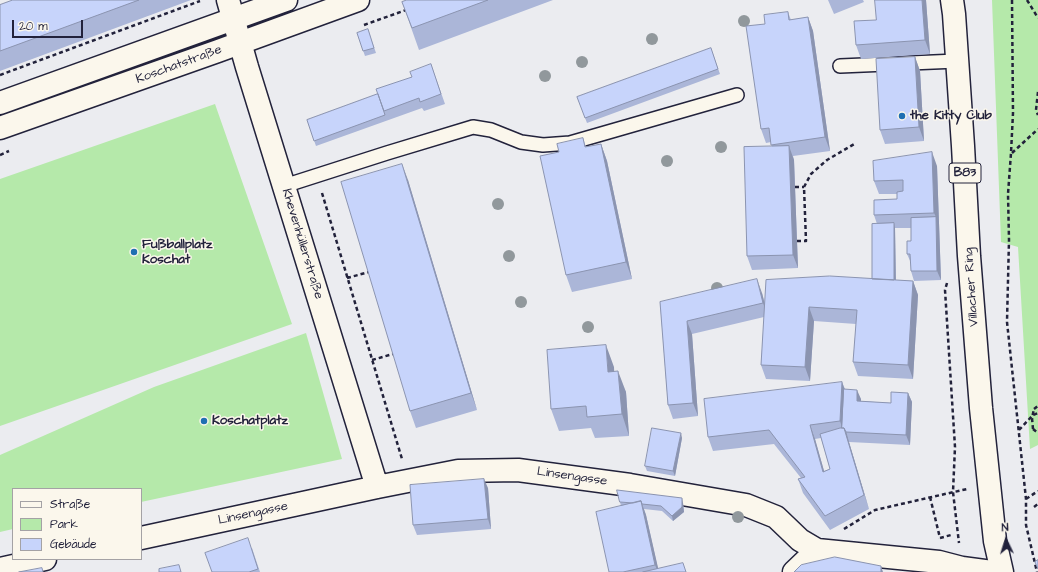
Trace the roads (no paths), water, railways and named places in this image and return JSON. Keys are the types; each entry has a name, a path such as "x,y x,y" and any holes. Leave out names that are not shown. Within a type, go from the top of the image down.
{"street":[{"name":"Koschatstraße","path":"0,103 231,10 286,0"},
{"name":"Koschatstraße","path":"0,128 358,0"},
{"name":"Villacher Ring","path":"952,0 981,408 995,541 1002,572"},
{"name":"Khevenhüllerstraße","path":"231,10 377,487"},
{"name":"Linsengasse","path":"142,538 458,471 518,470 630,485 746,505 776,517 800,540 817,550 938,562 962,568 992,572"},
{"path":"794,572 817,550"},
{"path":"0,569 40,560"}],"lane":[{"path":"840,66 957,61"},
{"path":"284,186 473,127 491,130 521,142 543,145 570,143 737,95"}],"place":[{"name":"the Kitty Club","path":"902,116"},
{"name":"Fußballplatz Koschat","path":"134,252"},
{"name":"Koschatplatz","path":"204,421"}]}
